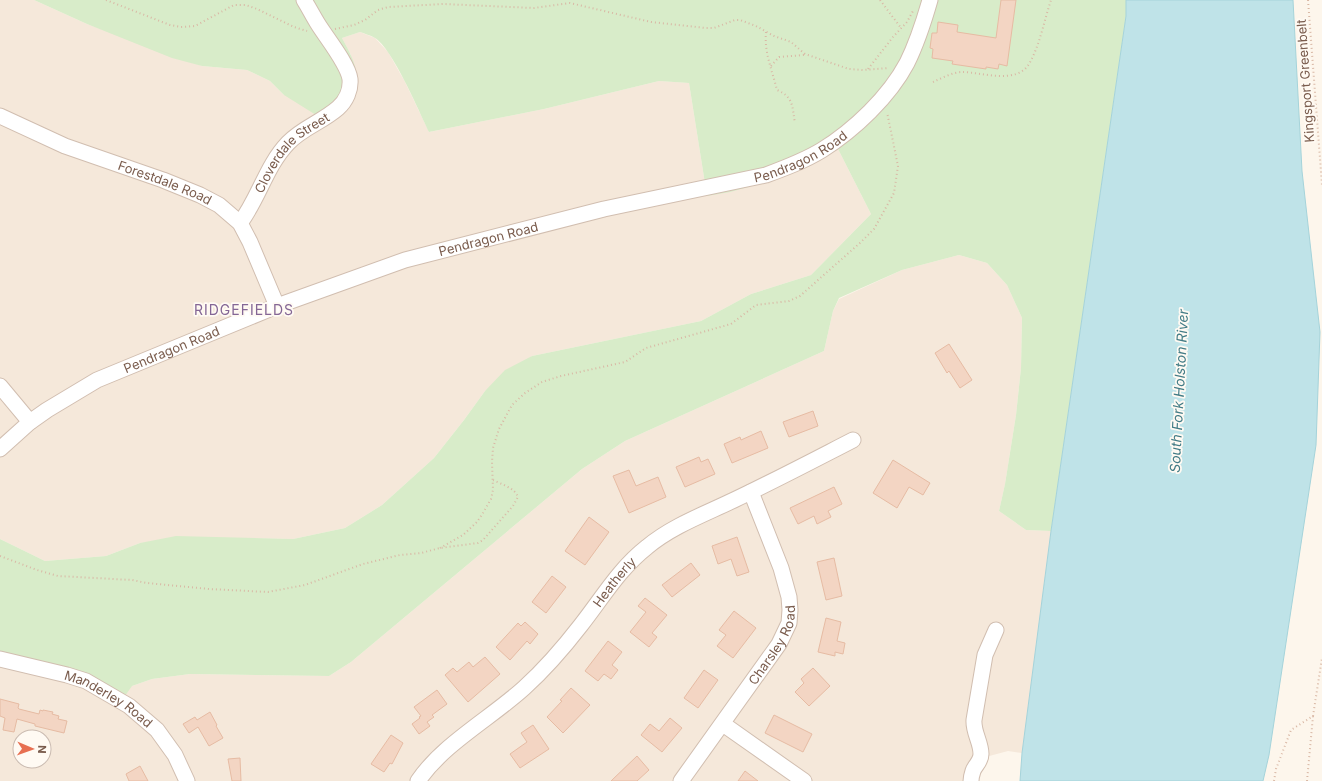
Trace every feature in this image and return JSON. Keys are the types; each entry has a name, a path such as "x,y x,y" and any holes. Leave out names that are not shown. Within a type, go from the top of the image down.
{"street":[{"path":"304,0 323,31"},
{"name":"Pendragon Road","path":"0,449 30,422 47,410 98,380 277,306 405,260 604,209 766,175 792,166 822,150 858,122 879,102 904,67 918,36 923,3"},
{"name":"Cloverdale Street","path":"240,223 248,212 255,196 276,159 288,143 304,129 338,108 346,98 350,78 345,66 323,31"},
{"name":"Forestdale Road","path":"0,116 65,146 200,195 219,205 240,223 250,242 277,306"},
{"path":"0,386 30,422"},
{"name":"Heatherly","path":"418,781 433,763 454,744 524,688 540,672 582,624 621,571 647,546 661,536 682,525 853,440"},
{"name":"Charsley Road","path":"680,781 780,644 789,622 790,610 786,584 751,492"},
{"path":"971,781 973,771 981,756 974,727 974,720 985,654 996,630"},
{"name":"Manderley Road","path":"0,659 86,681 129,706 157,730 174,754 187,781"},
{"path":"723,724 804,781"}],"path":[{"path":"106,0 170,25 181,27 195,26 234,6 246,5 303,30 311,32 354,25 365,20 378,10 388,7 444,4 534,8 570,4 651,22 706,28 714,28 735,20 740,20 791,42 805,54 849,69 868,70 904,67"},
{"path":"880,0 901,28"},
{"path":"933,82 961,72 994,76 1010,76 1019,72 1028,65 1038,44 1051,0"},
{"name":"Kingsport Greenbelt","path":"1308,0 1322,185"},
{"path":"868,70 923,3"},
{"path":"766,32 766,53 777,90 788,96 791,102 795,123"},
{"path":"771,66 779,57 805,54"},
{"path":"440,548 463,535 477,522 491,499 493,480 493,448 499,428 512,405 524,392 542,382 561,376 625,362 646,348 731,324 756,305 789,301 800,296 861,242 874,229 894,193 898,166 887,111"},
{"path":"0,556 58,576 132,580 147,583 209,589 268,592 304,585 381,559 421,553 440,548 457,547 478,543 483,540 517,501 517,494 513,490 493,480"},
{"path":"1307,781 1313,716 1322,658"},
{"path":"1274,781 1276,769 1291,730 1313,716"}],"shaded area":[{"name":"RIDGEFIELDS","path":"0,0 34,0 87,24 202,66 247,70 270,81 284,95 351,55 342,38 360,32 375,38 388,52 405,82 429,132 544,109 659,81 689,83 707,196 774,180 838,149 871,214 811,275 751,294 701,321 532,356 485,391 434,458 382,505 345,528 293,539 246,538 140,543 106,556 45,561 0,539"},
{"path":"959,255 987,263 1007,285 1022,318 1021,368 1016,415 1005,484 999,511 1026,530 1051,531 1022,753 1008,751 978,759 970,781 0,781 0,665 132,686 152,679 190,674 329,676 351,662 582,469 625,441 824,351 833,311 839,299 902,270"}],"green space":[{"path":"34,0 1126,0 1126,16 1051,531 1026,530 999,511 1005,484 1016,415 1021,368 1022,318 1007,285 987,263 959,255 902,270 839,298 833,311 824,351 625,441 582,469 351,662 329,676 190,674 152,679 132,686 117,707 84,687 0,665 0,539 45,561 106,556 140,543 176,536 293,539 345,528 382,505 434,458 485,391 505,370 532,356 701,321 751,294 811,275 871,214 838,149 774,180 730,192 707,196 689,83 659,81 544,109 429,132 405,81 389,54 382,44 369,35 360,32 342,38 352,57 356,70 356,91 316,115 284,95 270,81 247,70 202,66 172,58 87,24"}],"water":[{"name":"South Fork Holston River","path":"1126,0 1293,0 1302,171 1320,332 1316,445 1269,755 1263,781 1020,781 1022,753 1051,531 1126,16"}],"building":[{"path":"1001,0 1016,0 1007,66 999,64 998,69 986,67 986,69 952,64 953,61 932,58 933,49 930,48 932,33 937,33 938,22 958,25 957,32 996,38"},
{"path":"949,344 972,380 960,388 949,371 947,373 935,353"},
{"path":"813,411 818,426 789,437 783,422"},
{"path":"761,431 768,448 732,463 724,444 740,437 741,440"},
{"path":"699,457 701,462 708,459 715,474 685,487 676,467"},
{"path":"893,460 930,483 923,495 909,487 897,508 873,493"},
{"path":"629,470 636,486 658,477 666,497 629,513 613,476"},
{"path":"834,487 842,504 828,511 831,517 817,524 814,516 798,524 790,508"},
{"path":"589,517 609,532 585,565 565,551"},
{"path":"737,537 749,572 737,576 731,559 718,564 712,546"},
{"path":"834,558 842,596 826,600 817,562"},
{"path":"691,563 700,575 672,597 662,585"},
{"path":"552,576 566,587 546,613 532,602"},
{"path":"645,598 667,615 652,633 657,637 649,647 630,632 646,612 638,606"},
{"path":"734,611 756,628 733,658 717,646 726,635 719,630"},
{"path":"826,618 841,622 837,641 845,643 843,654 835,652 835,656 818,652"},
{"path":"525,622 538,634 530,644 527,641 510,660 496,647 518,623 521,626"},
{"path":"608,641 622,652 612,665 618,670 611,679 604,674 598,681 585,671"},
{"path":"485,657 500,674 468,702 445,675 453,668 457,672 469,662 473,667"},
{"path":"813,668 830,686 809,706 795,692 804,683 801,679"},
{"path":"704,670 718,680 698,708 684,698"},
{"path":"571,688 590,705 563,733 547,717 562,701 560,700"},
{"path":"437,690 447,704 432,715 434,717 427,722 430,726 419,734 412,724 421,716 414,707"},
{"path":"0,699 19,704 19,709 39,714 40,710 53,712 52,714 59,716 58,719 67,721 64,733 35,726 35,724 17,719 15,729 12,729 12,732 3,730 5,718 0,716"},
{"path":"210,712 223,738 209,746 198,727 189,733 183,724 195,717 197,720"},
{"path":"774,715 812,734 803,752 765,733"},
{"path":"670,718 682,728 662,752 641,735 650,724 659,731"},
{"path":"533,725 549,749 520,768 510,754 527,742 521,733"},
{"path":"391,735 403,743 392,764 390,763 384,772 371,764"},
{"path":"637,756 649,770 637,781 611,781"},
{"path":"240,758 241,781 232,781 228,759"},
{"path":"140,766 148,781 129,781 126,774"},
{"path":"745,771 758,781 738,781"}],"district":[{"name":"RIDGEFIELDS","path":"244,310"}]}
